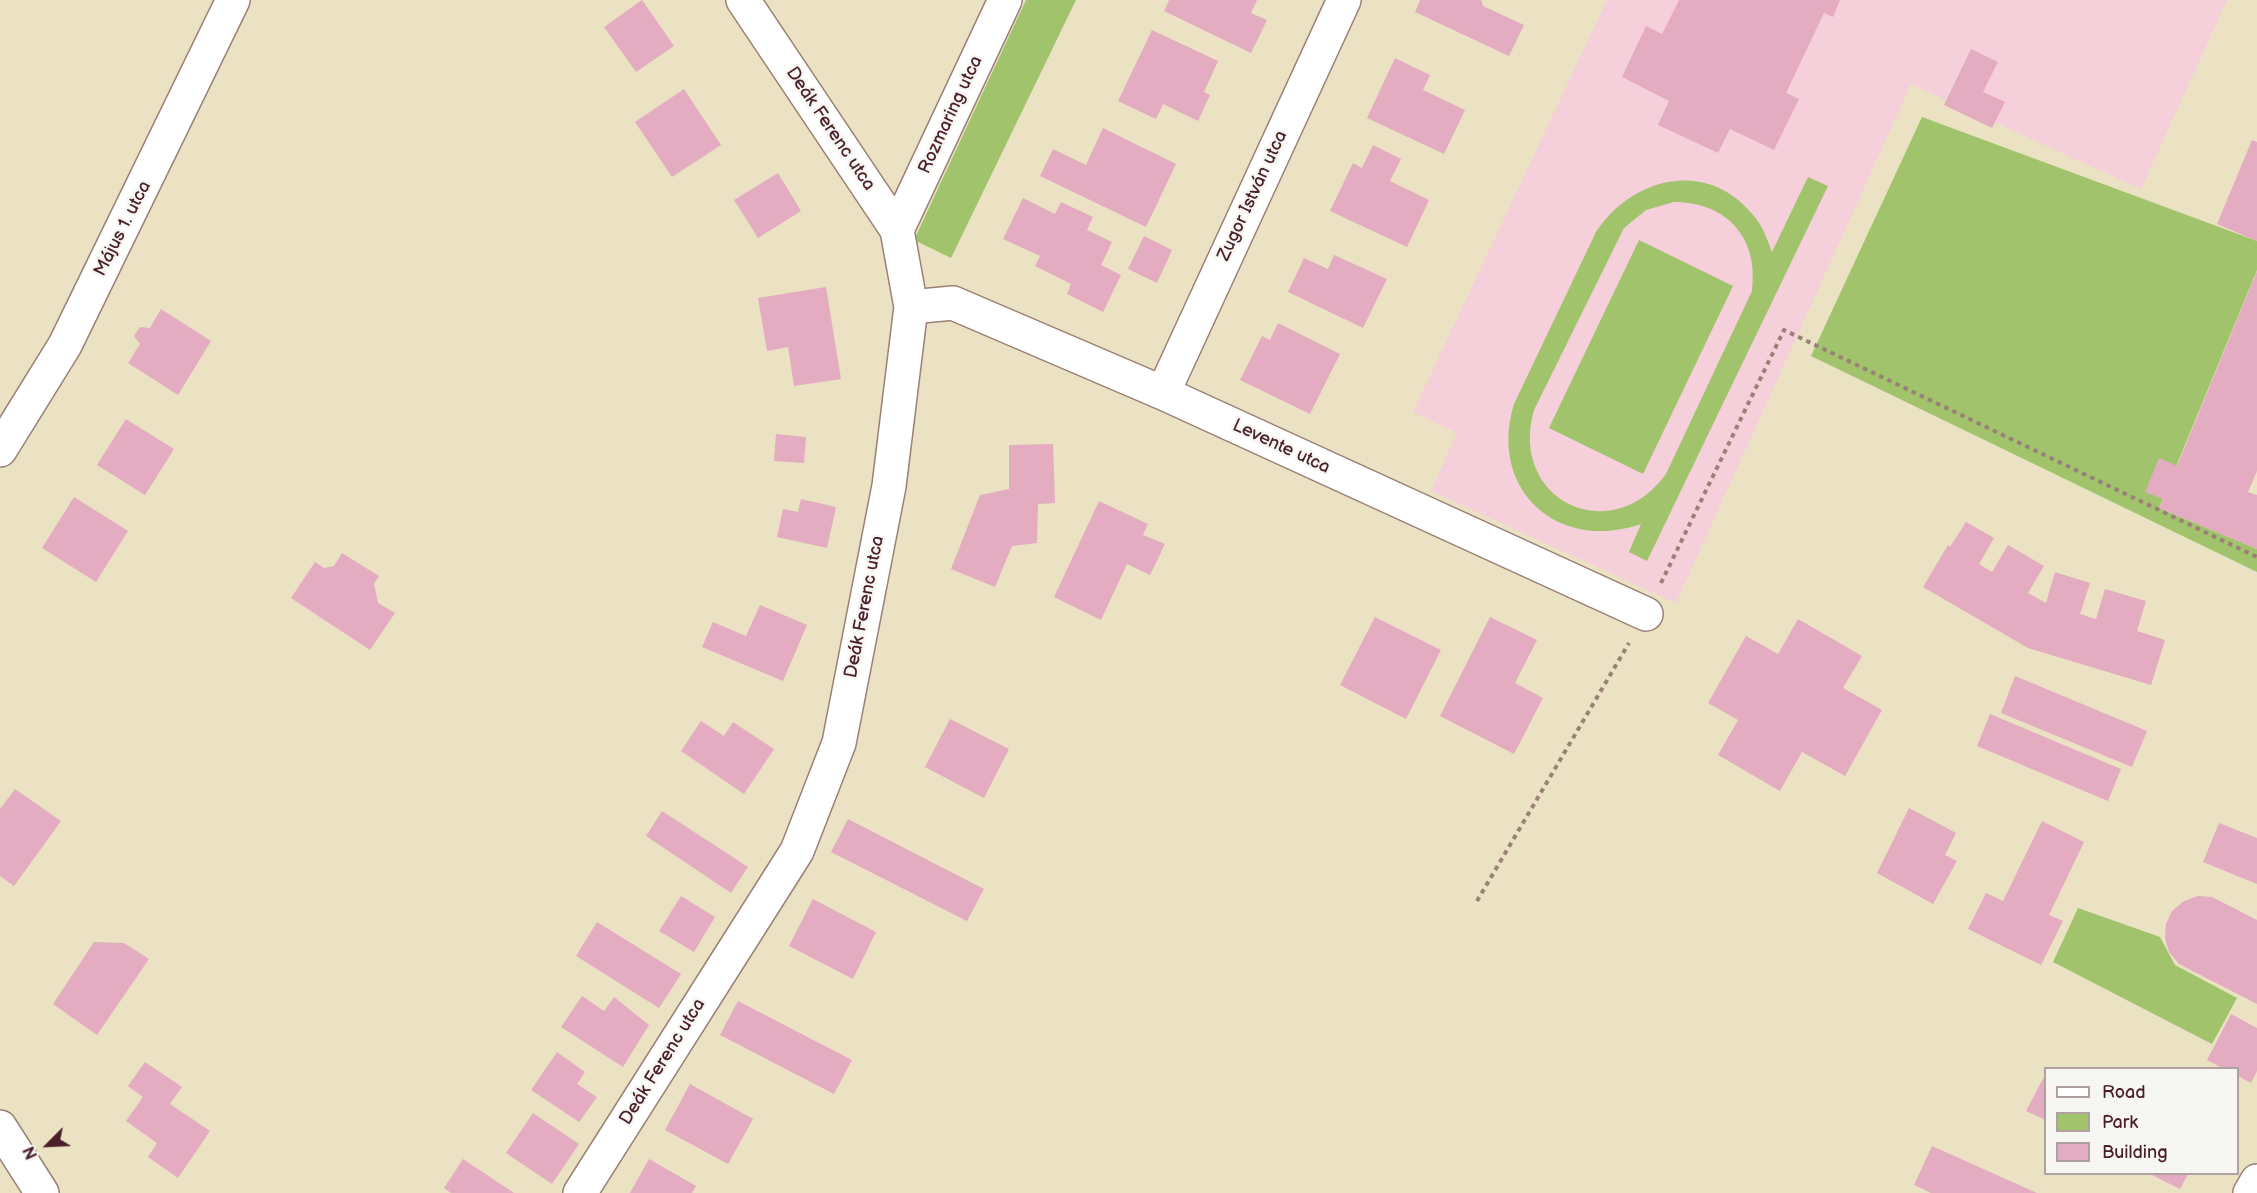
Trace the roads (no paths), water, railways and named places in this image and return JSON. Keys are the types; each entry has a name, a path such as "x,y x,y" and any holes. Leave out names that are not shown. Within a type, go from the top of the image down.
{"street":[{"name":"Május 1. utca","path":"0,450 65,345 233,0"},
{"name":"Deák Ferenc utca","path":"580,1193 796,851 839,743 889,486 910,307 897,230 743,0"},
{"name":"Rozmaring utca","path":"897,230 1005,0"},
{"name":"Zugor István utca","path":"1163,393 1344,0"},
{"name":"Levente utca","path":"910,307 953,303 1163,393 1646,614"},
{"path":"0,1127 42,1193"},
{"path":"2250,1193 2257,1181"}]}
